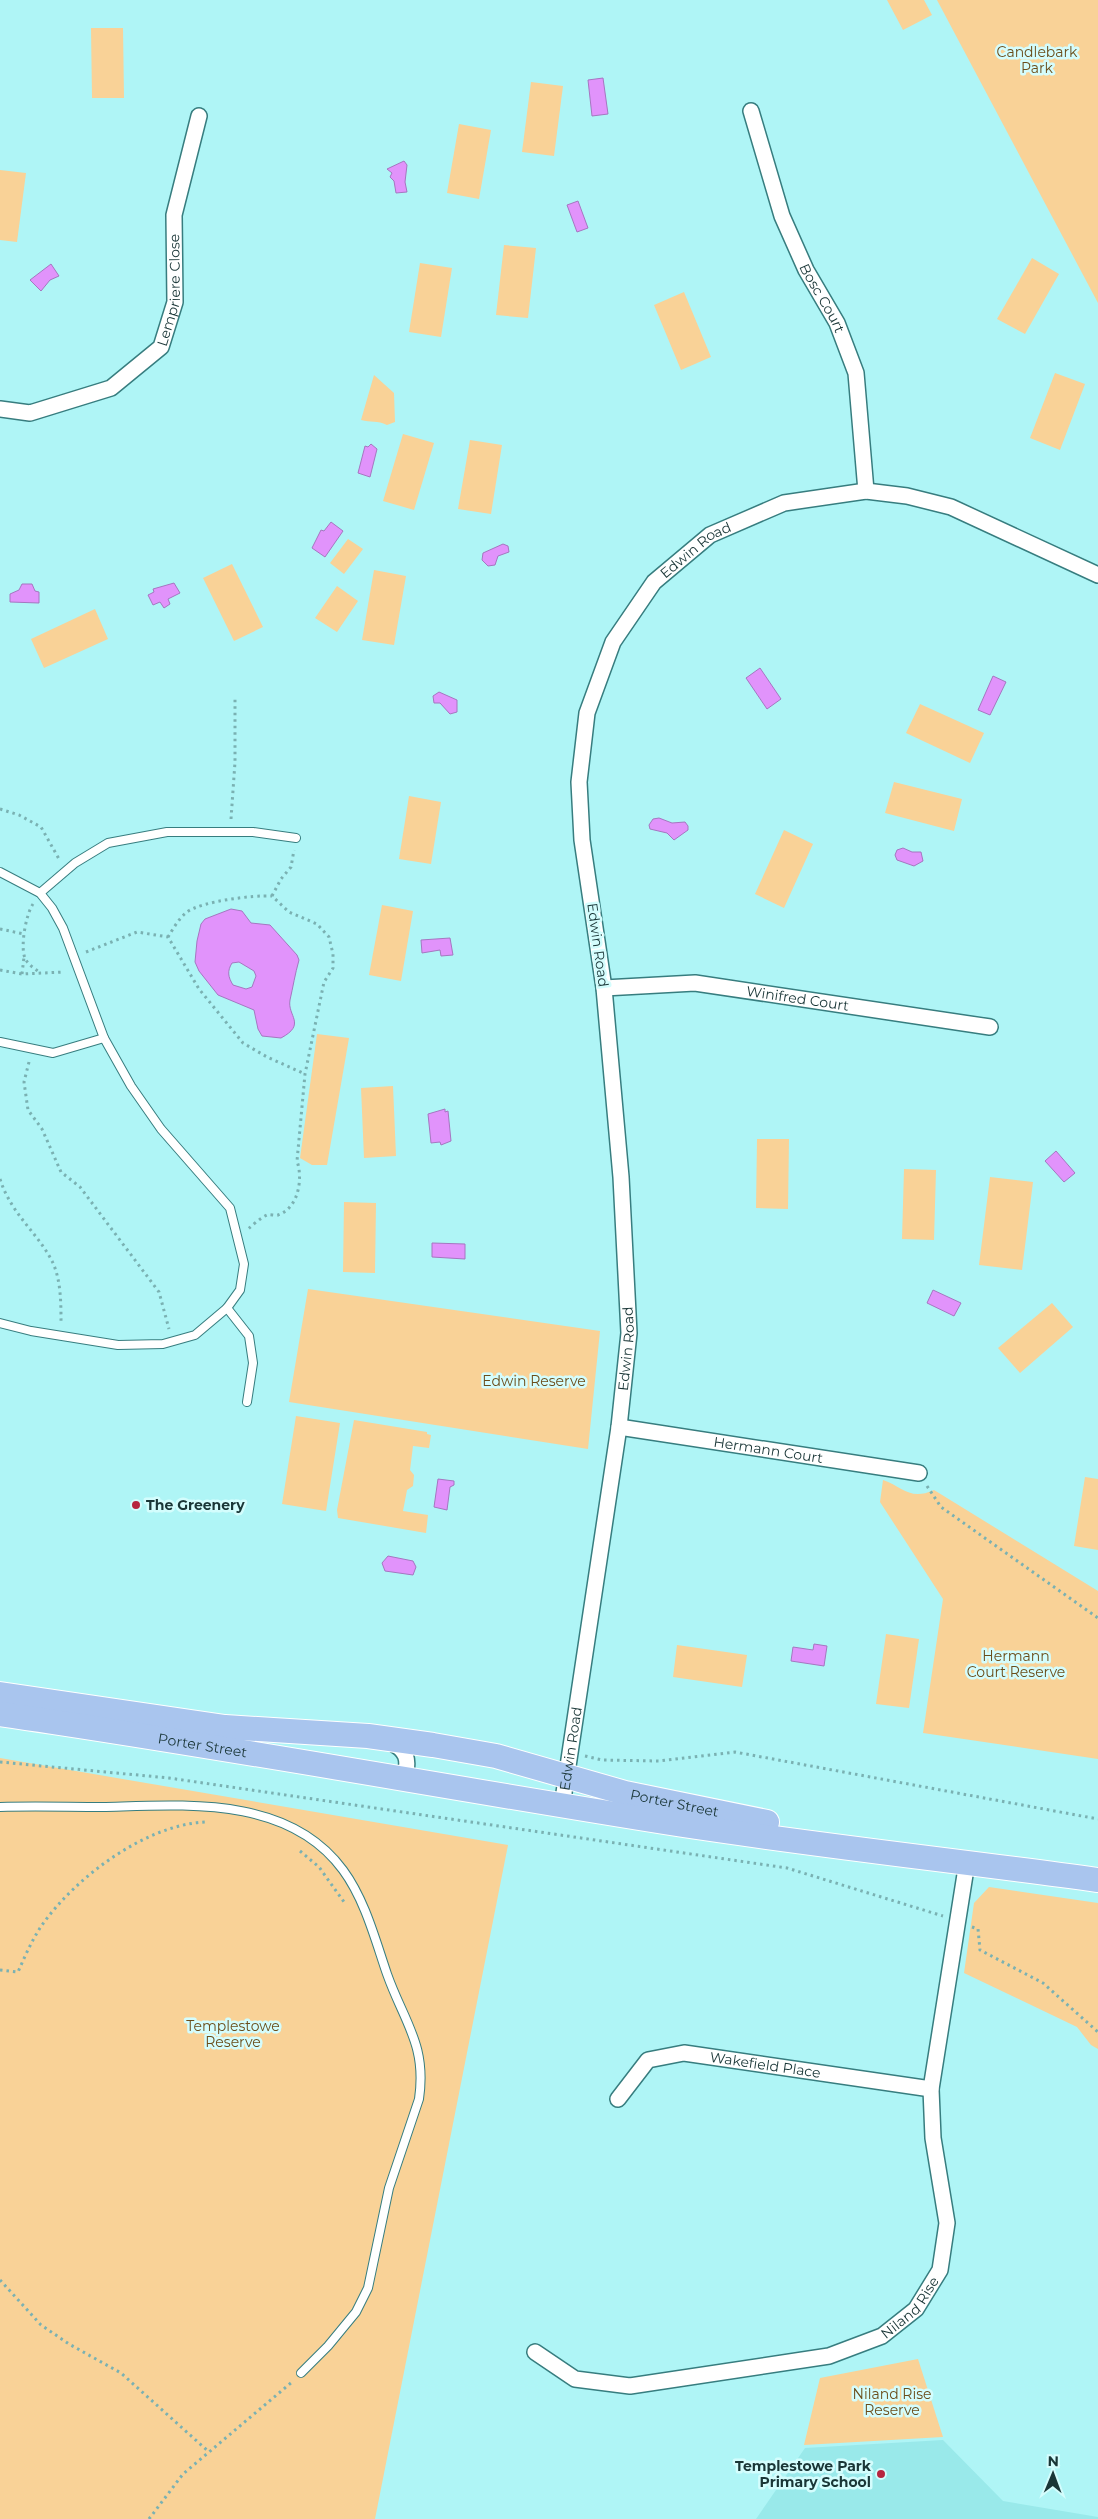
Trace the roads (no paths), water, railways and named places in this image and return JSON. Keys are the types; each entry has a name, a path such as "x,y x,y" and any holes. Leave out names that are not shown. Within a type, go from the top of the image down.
{"main road":[{"name":"Porter Street","path":"0,1694 225,1727 384,1739 496,1756 568,1764 642,1797 967,1862"},
{"name":"Porter Street","path":"0,1714 751,1835 1098,1880"}],"street":[{"name":"Bosc Court","path":"751,111 782,216 806,270 837,323 856,373 866,491"},
{"name":"Lempriere Close","path":"0,409 30,413 111,388 161,347 175,302 174,215 199,116"},
{"name":"Edwin Road","path":"562,1806 619,1426 629,1333 621,1177 604,988 582,840 579,782 587,713 613,642 654,582 710,534 784,503 866,491 907,496 951,506 1098,575"},
{"name":"Winifred Court","path":"604,988 695,983 990,1027"},
{"name":"Hermann Court","path":"619,1426 919,1473"},
{"name":"Porter Street","path":"384,1739 400,1747 406,1755 407,1767 404,1778"},
{"name":"Niland Rise","path":"535,2352 575,2379 630,2386 828,2356 882,2336 916,2309 940,2270 947,2223 933,2138 932,2089 967,1862"},
{"name":"Wakefield Place","path":"618,2099 648,2060 684,2053 932,2089"}],"lane":[{"path":"40,893 66,871 108,843 168,832 254,832 296,838"},
{"path":"0,872 40,893 63,928 104,1038 131,1086 161,1129 230,1208 244,1264 240,1290 227,1308 196,1335 172,1342 118,1345 30,1331 0,1323"},
{"path":"0,1042 53,1053 104,1038"},
{"path":"227,1308 249,1336 253,1363 248,1402"},
{"path":"0,1807 201,1806 265,1817 294,1827 313,1840 343,1870 368,1917 395,1996 418,2044 422,2080 419,2099 381,2217 368,2288 356,2312 328,2346 301,2373"}],"place":[{"name":"The Greenery","path":"136,1505"},
{"name":"Templestowe Park Primary School","path":"881,2474"}],"park label":[{"name":"Candlebark Park","path":"1037,60"},
{"name":"Edwin Reserve","path":"534,1381"},
{"name":"Hermann Court Reserve","path":"1016,1664"},
{"name":"Templestowe Reserve","path":"233,2034"},
{"name":"Niland Rise Reserve","path":"892,2402"}]}
